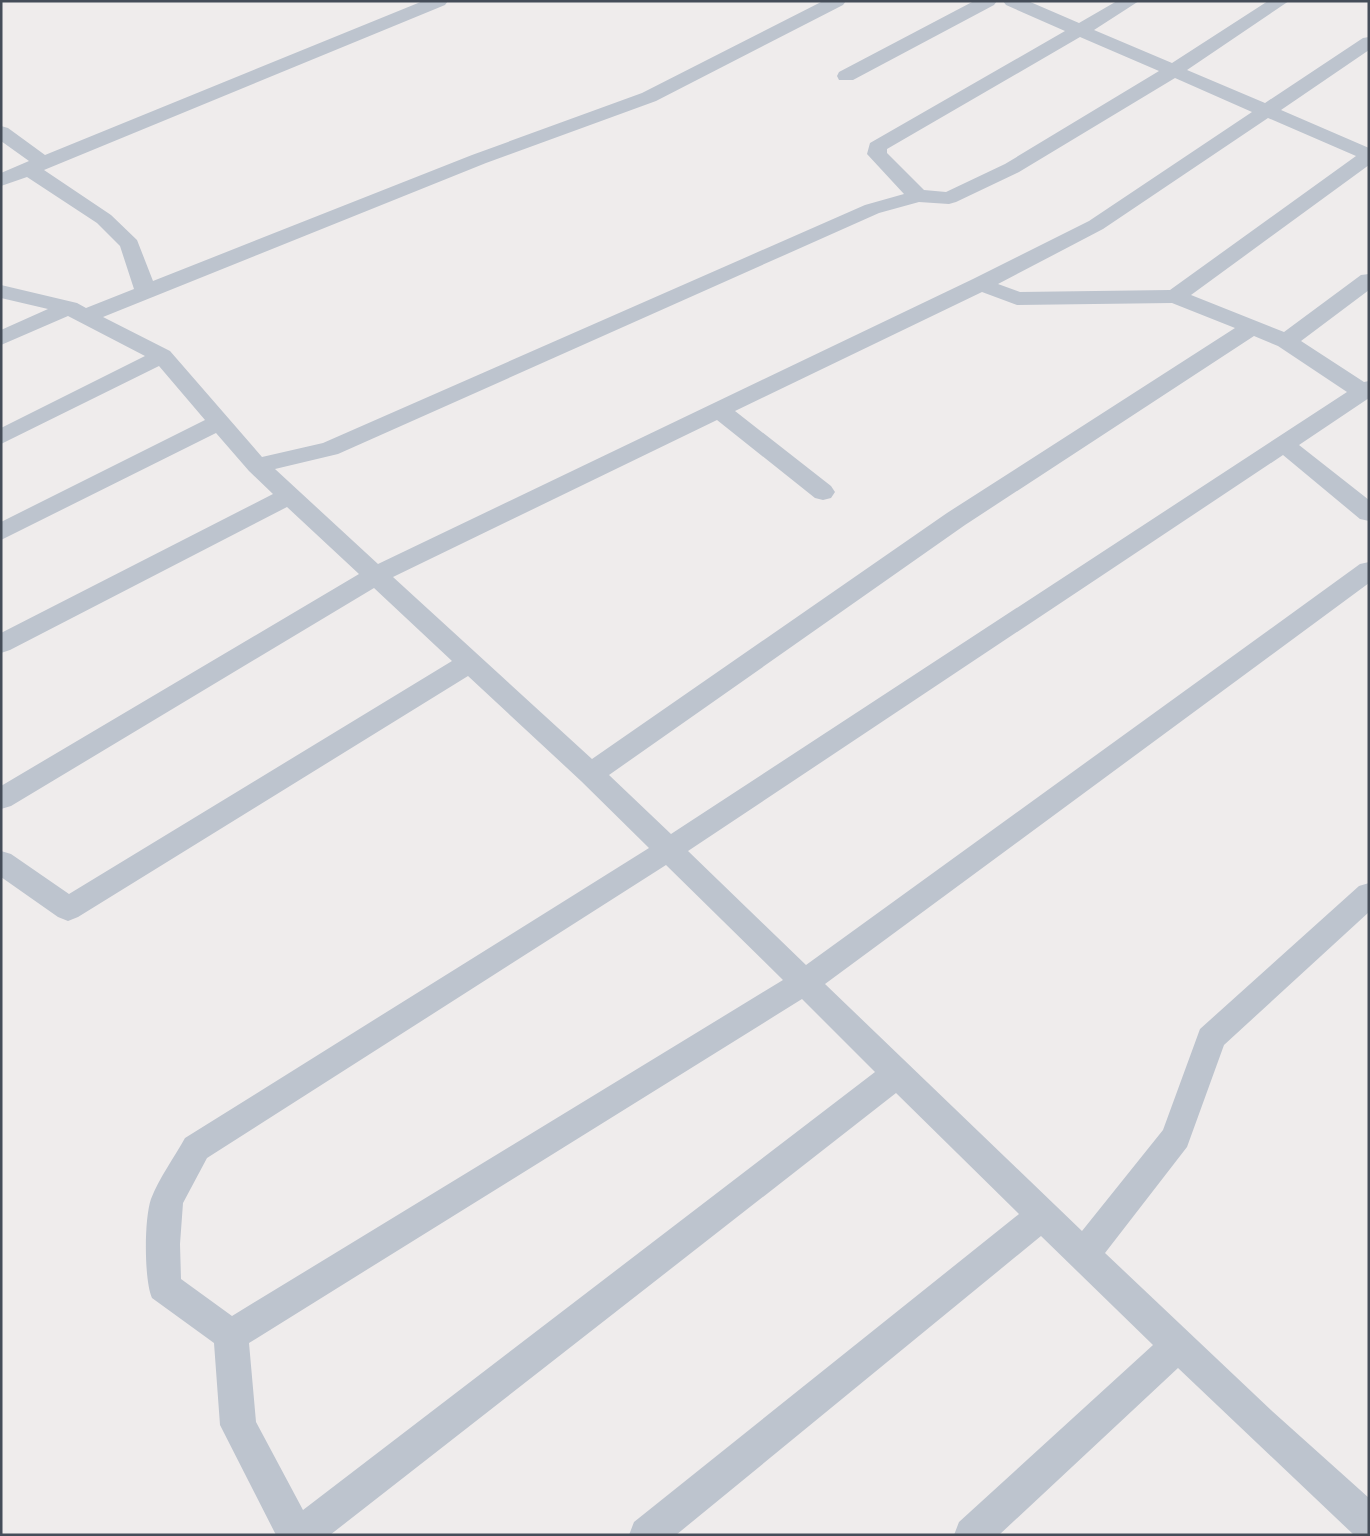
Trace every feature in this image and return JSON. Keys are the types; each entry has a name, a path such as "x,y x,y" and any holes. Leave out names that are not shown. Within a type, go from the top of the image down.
{"street":[{"path":"1,180 439,1"},
{"path":"1,338 77,312 146,292 479,159 649,97 837,1"},
{"path":"846,76 988,1"},
{"path":"1012,1 1369,155"},
{"path":"918,196 877,154 877,147 1130,1"},
{"path":"258,466 330,449 872,208 918,196 949,198 1012,168 1173,71 1280,1"},
{"path":"1,799 376,575 981,284 1096,225 1369,42"},
{"path":"1,132 37,166 104,219 130,244 146,292"},
{"path":"1175,296 1369,155"},
{"path":"1286,341 1369,280"},
{"path":"898,1073 298,1535 238,1425 231,1335 164,1287 162,1244 167,1201 196,1148 670,849 1366,390 1286,341 1175,296 1017,299 981,284"},
{"path":"1,291 77,312 162,356 258,466 670,849 1361,1525"},
{"path":"591,774 956,519 1252,327"},
{"path":"1,437 162,356"},
{"path":"719,410 823,492"},
{"path":"1,532 220,422"},
{"path":"1284,444 1369,513"},
{"path":"1,644 290,495"},
{"path":"231,1335 805,982 1369,570"},
{"path":"1,862 68,909 471,662"},
{"path":"1084,1255 1176,1137 1211,1038 1369,894"},
{"path":"647,1535 1042,1215"},
{"path":"972,1535 1178,1345"}]}
